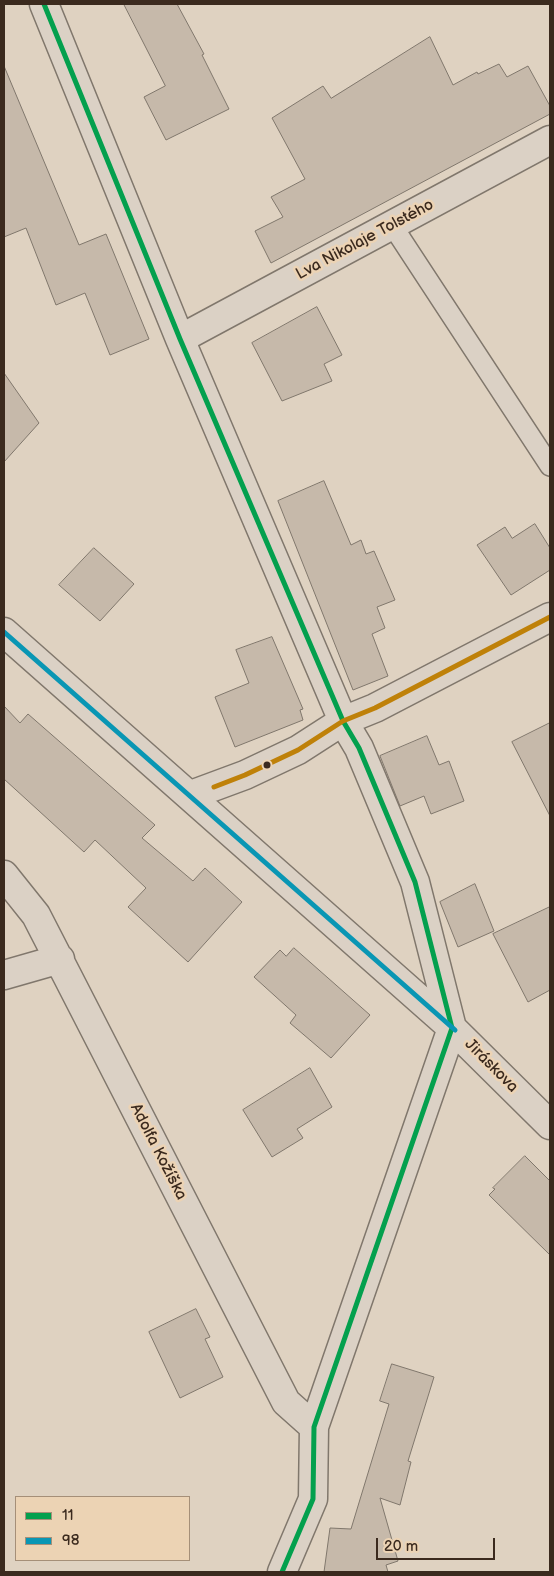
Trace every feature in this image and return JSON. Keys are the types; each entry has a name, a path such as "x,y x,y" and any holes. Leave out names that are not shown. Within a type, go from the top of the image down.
{"street":[{"path":"44,4 180,339 344,722 359,748 414,882 452,1028 314,1428 312,1499 282,1572"},
{"name":"Lva Nikolaje Tolstého","path":"180,339 550,140"},
{"path":"191,795 245,775 298,750 344,722 375,708 550,617"},
{"name":"Jiráskova","path":"4,632 191,795 452,1028 550,1125"},
{"name":"Adolfa Kožíška","path":"4,875 36,914 286,1402 314,1428"},
{"path":"4,975 60,959"}],"lane":[{"path":"392,225 550,466"}],"building":[{"path":"124,4 177,4 204,54 202,55 229,109 166,140 144,97 165,86"},
{"path":"430,37 453,85 477,72 478,74 499,64 507,77 528,66 550,106 550,114 271,263 255,231 283,217 271,197 305,179 272,118 323,86 331,98"},
{"path":"4,66 79,245 106,234 149,339 110,355 85,293 56,305 26,228 4,237"},
{"path":"317,307 342,355 324,364 332,381 282,401 252,343"},
{"path":"4,373 39,423 4,462"},
{"path":"324,481 351,545 361,540 366,554 374,551 395,600 377,607 385,628 372,634 388,676 353,690 278,501"},
{"path":"535,524 550,548 550,570 511,595 477,545 505,527 512,538"},
{"path":"94,548 134,584 100,621 59,585"},
{"path":"272,637 303,709 300,710 303,720 235,747 215,697 249,683 236,650"},
{"path":"4,706 20,723 28,714 155,825 142,838 193,881 205,868 242,902 188,962 128,907 146,888 95,840 84,852 4,779"},
{"path":"550,723 550,816 512,742"},
{"path":"427,736 439,765 449,761 464,801 431,814 424,796 400,806 380,756"},
{"path":"475,884 494,931 458,947 440,902"},
{"path":"550,907 550,990 528,1002 493,934"},
{"path":"294,948 370,1015 331,1058 290,1023 296,1015 254,977 280,950 286,956"},
{"path":"310,1068 332,1107 297,1129 303,1138 272,1157 243,1110"},
{"path":"525,1156 550,1181 550,1255 489,1195 495,1189 493,1188"},
{"path":"196,1309 210,1337 205,1339 223,1377 180,1398 149,1332"},
{"path":"392,1364 434,1377 408,1461 411,1462 400,1505 380,1498 398,1561 386,1565 388,1572 324,1572 330,1528 351,1529 389,1404 380,1401"}],"transit line":[{"name":"11","path":"44,4 180,339 343,721 359,748 415,882 452,1028 314,1427 313,1499 282,1572"},
{"path":"214,787 245,775 298,750 343,721 375,708 550,617"},
{"name":"98","path":"4,632 455,1030"}]}
